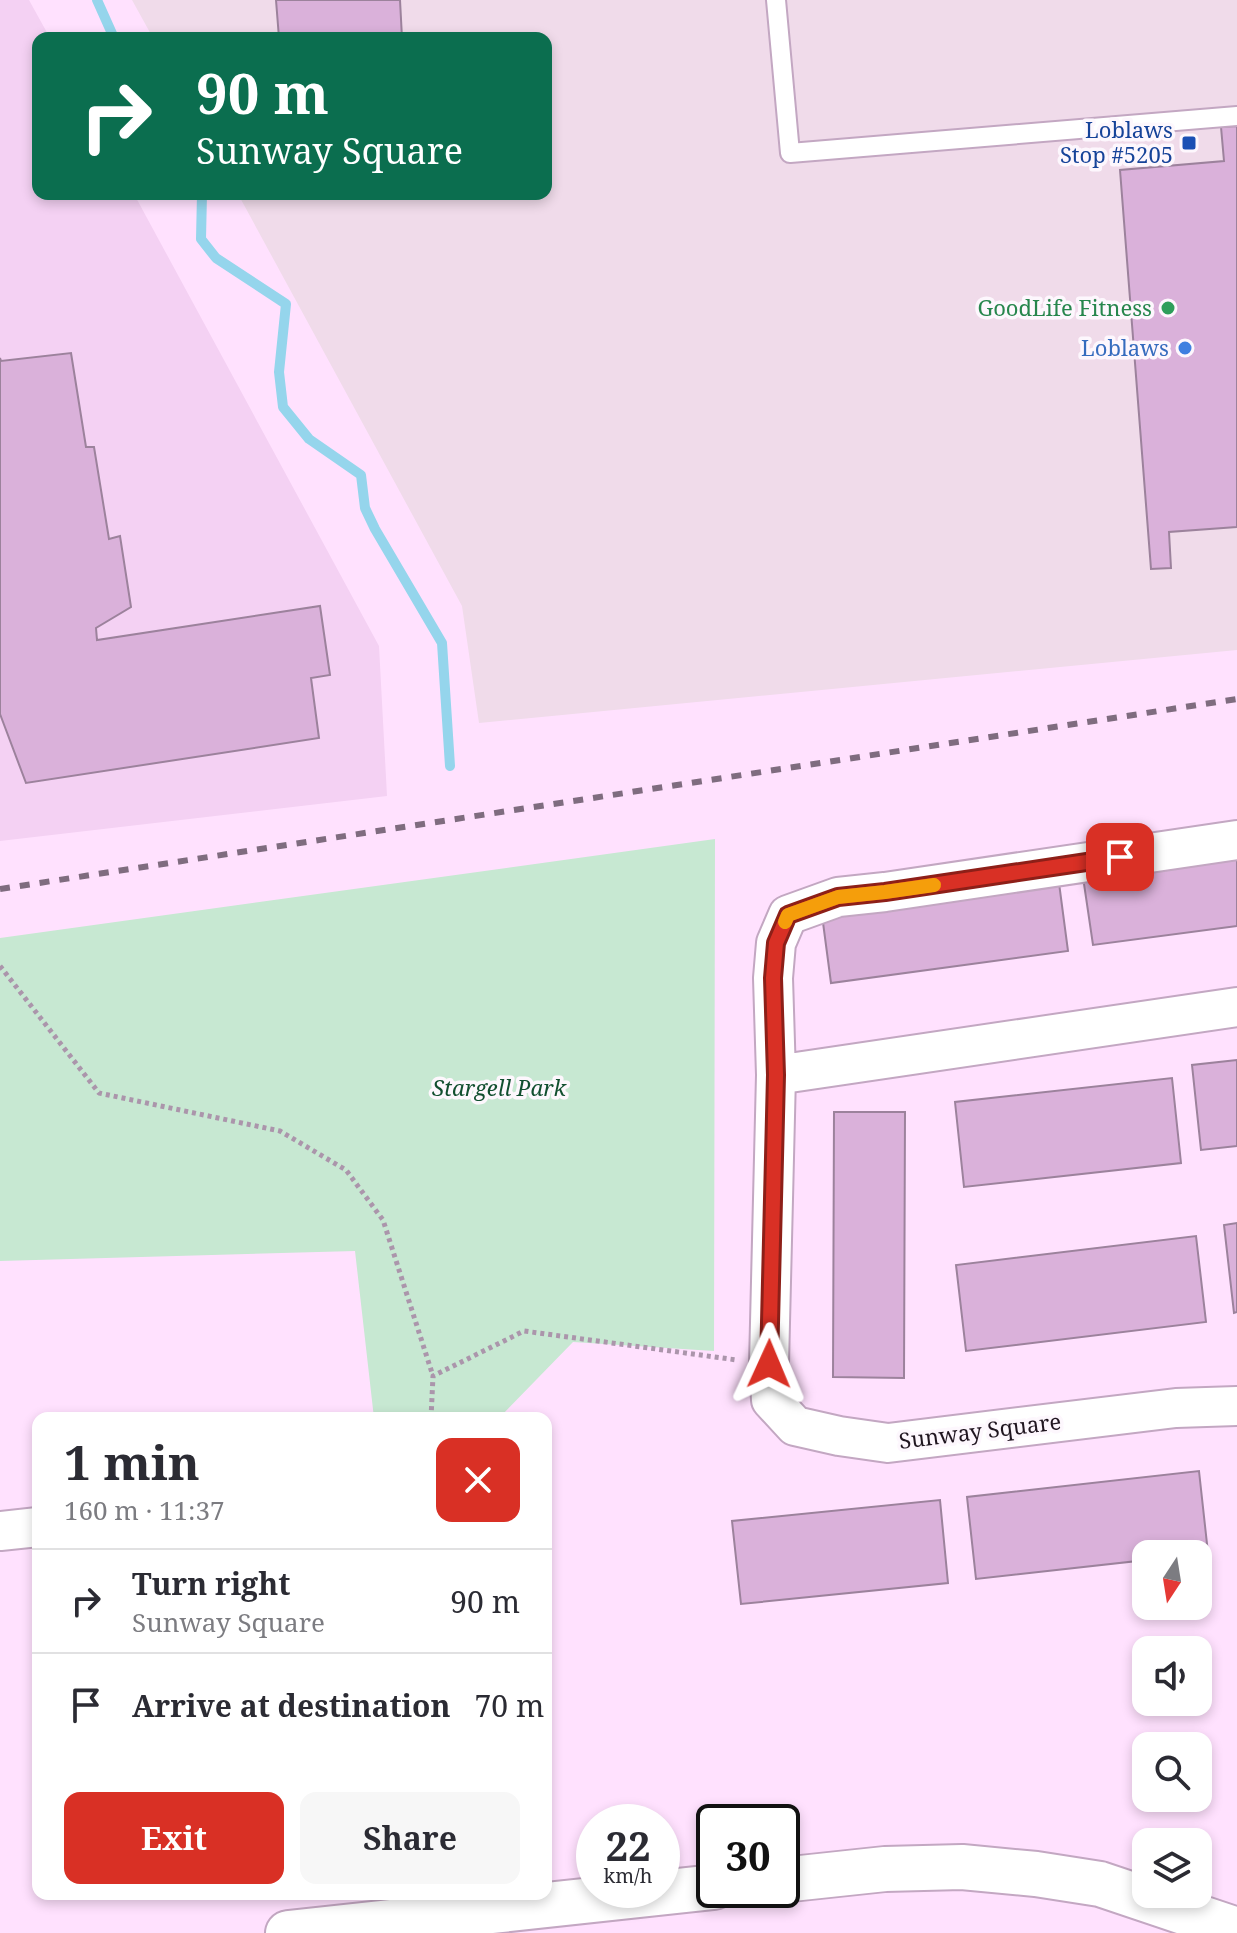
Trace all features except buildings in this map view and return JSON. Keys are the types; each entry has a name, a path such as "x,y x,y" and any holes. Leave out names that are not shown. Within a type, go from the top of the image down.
{"street":[{"name":"Sunway Square","path":"1237,840 838,897 788,915 776,943 773,978 776,1075 769,1364 771,1400 795,1426 888,1443 1176,1408 1237,1406"},
{"path":"776,1075 1237,1007"},
{"path":"0,1531 32,1528"},
{"path":"800,1878 885,1869 962,1867 1036,1874 1100,1884 1237,1930"},
{"path":"552,1898 696,1888"},
{"path":"288,1933 525,1900"}],"lane":[{"path":"776,0 790,153 1237,116"}],"path":[{"path":"0,966 99,1093 280,1131 346,1170 383,1220 433,1376 431,1412"},
{"path":"433,1376 524,1331 769,1364"}],"shaded area":[{"path":"0,0 29,0 47,32 32,32 32,200 137,200 379,646 387,796 0,841"},
{"path":"132,0 1237,0 1237,650 479,723 462,606 241,200 552,200 552,32 150,32"}],"green space":[{"name":"Stargell Park","path":"715,839 714,1351 573,1342 505,1412 373,1412 355,1251 0,1261 0,938"}],"waterway":[{"path":"97,0 111,32"},
{"path":"202,200 201,239 216,258 286,304 279,372 283,407 309,439 361,475 365,508 375,529 442,643 450,766"}],"railway":[{"path":"0,889 1237,699"}],"slow traffic":[{"path":"785,922 788,915 838,897 934,885"}],"place":[{"name":"Loblaws Stop #5205","path":"1189,143"},
{"name":"GoodLife Fitness","path":"1168,308"},
{"name":"Loblaws","path":"1185,348"}],"route":[{"path":"769,1364 776,1075 773,978 776,943 788,915 838,897 1120,857"}]}
